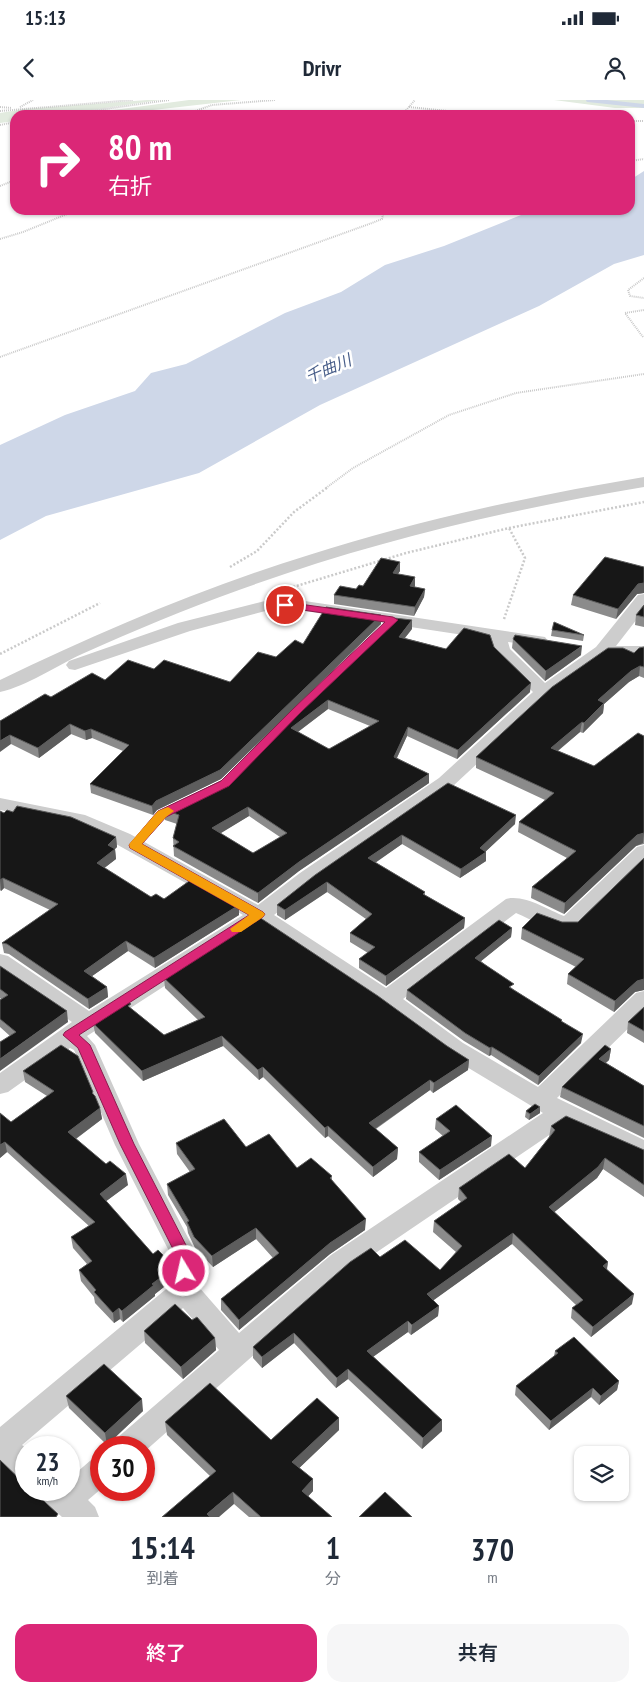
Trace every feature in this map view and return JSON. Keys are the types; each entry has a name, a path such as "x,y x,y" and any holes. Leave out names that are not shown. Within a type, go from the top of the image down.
{"street":[{"path":"0,687 161,614 247,581 362,542 506,507 598,488 644,482"},
{"path":"0,1085 79,1029 259,914 307,878 446,782 644,599"},
{"path":"22,676 50,674 184,627 273,604 298,605 389,624 498,635 554,644"},
{"path":"498,635 501,651 544,692"},
{"path":"592,649 644,651"},
{"path":"0,804 78,820 134,845 259,914 387,999 454,1049 551,1107 644,1151"},
{"path":"387,999 514,904 568,926 644,852"},
{"path":"0,962 79,1029 83,1045 127,1144 183,1253 185,1290 238,1352"},
{"path":"141,1436 340,1263 551,1107 644,999"},
{"path":"15,1457 0,1444 185,1290"},
{"path":"68,1502 90,1481"}],"lane":[{"path":"134,845 162,814 186,802"}],"path":[{"path":"0,107 19,108 33,100"},
{"path":"0,111 133,100"},
{"path":"97,110 169,100"},
{"path":"198,110 212,105 275,100"},
{"path":"406,110 415,100"},
{"path":"409,107 438,110"},
{"path":"0,239 65,215"},
{"path":"0,357 372,224 382,219 383,215"},
{"path":"644,278 628,290 630,296 644,298"},
{"path":"643,337 624,313 644,310"},
{"path":"228,568 258,551 294,512 353,468 449,414 516,393 644,374"},
{"path":"285,589 406,553 509,528 644,502"},
{"path":"498,635 525,558 509,528"},
{"path":"0,654 100,603"}],"shaded area":[{"path":"161,100 90,110 18,110"},
{"path":"189,100 241,100 153,110 114,110"},
{"path":"554,100 644,100 644,108 615,108"},
{"path":"10,111 10,122 0,123 0,113"}],"water":[{"name":"千曲川","path":"644,171 644,255 614,264 539,306 320,405 199,473 46,516 0,540 0,445 65,415 135,391 151,373 186,364 285,313 341,292 385,265 444,246 522,215 635,215 635,177"}],"building":[{"path":"605,557 644,567 644,583 638,584 618,609 573,595"},
{"path":"381,558 400,562 393,573 415,577 410,586 425,589 415,607 334,595 340,586 356,589 359,585 363,586"},
{"path":"644,605 644,617 636,615"},
{"path":"326,607 381,615 220,770 156,801 152,806 90,784 129,745 91,729 85,731 70,724 38,748 10,735 0,741 0,721 45,694 51,697 92,673 105,680 128,660 154,669 164,660 230,682 258,652 276,657 295,640 303,644"},
{"path":"394,618 412,620 399,637 446,649 464,628 490,635 494,647 531,683 458,750 408,727 394,757 429,774 299,862 258,893 173,846 179,842 173,838 179,815 165,810 229,777 302,704","holes":["328,700 379,721 329,749 291,728","248,807 287,833 253,853 212,828"]},
{"path":"554,622 584,635 552,630"},
{"path":"515,635 582,646 546,671 513,639"},
{"path":"644,647 644,667 640,666 631,671 598,700 604,703 584,723 582,722 551,748 594,766 638,733 644,736 644,833 637,835 565,903 532,887 576,851 519,822 554,793 476,757 552,687 608,648 623,648 634,653 639,648"},
{"path":"448,783 516,815 480,848 486,852 461,869 402,835 368,858 425,892 423,894 465,918 386,976 359,959 375,947 350,933 372,914 327,882 285,910 277,905 315,875"},
{"path":"17,806 71,817 116,837 108,845 115,849 97,863 151,897 156,894 164,899 192,879 239,905 154,958 126,941 84,971 107,987 88,999 7,944 2,943 58,904 3,878 0,880 0,811 4,813 7,810 13,812"},
{"path":"644,858 644,979 637,981 615,1001 568,974 584,959 522,928 537,913 562,922 578,922"},
{"path":"259,917 378,996 469,1060 434,1083 430,1080 369,1123 398,1148 373,1167 328,1126 325,1128 263,1067 258,1070 222,1036 142,1071 93,1023 127,1001 131,1004 128,1006 164,1035 205,1017 164,978"},
{"path":"499,920 512,928 475,958 514,984 509,987 583,1034 539,1076 465,1033 407,990"},
{"path":"0,966 67,1011 0,1059 0,1042 16,1032 0,1019 0,1000 8,995 0,989"},
{"path":"644,1007 644,1031 628,1022"},
{"path":"61,1045 78,1056 92,1093 100,1108 68,1132 106,1164 110,1161 126,1174 100,1194 153,1254 158,1250 168,1260 168,1272 122,1311 119,1308 113,1313 94,1292 96,1290 79,1270 92,1261 71,1237 95,1222 5,1142 0,1145 0,1113 11,1122 54,1091 23,1071"},
{"path":"605,1045 611,1049 599,1059 644,1086 644,1126 562,1087"},
{"path":"535,1104 540,1107 530,1114 526,1111"},
{"path":"456,1105 492,1136 440,1170 419,1152 450,1131 436,1119"},
{"path":"566,1116 644,1150 644,1185 605,1158 598,1167 549,1207 608,1262 603,1266 634,1294 593,1327 572,1308 583,1300 513,1233 427,1294 439,1306 412,1325 408,1321 367,1351 442,1420 423,1438 348,1369 337,1378 294,1333 262,1357 253,1347 350,1262 371,1248 380,1257 405,1240 440,1270 462,1246 434,1221 467,1198 459,1188 509,1154 525,1168 555,1130 551,1126"},
{"path":"224,1119 246,1147 269,1134 297,1168 311,1158 332,1176 330,1178 366,1219 330,1243 239,1320 221,1299 279,1253 256,1228 212,1256 194,1237 187,1222 189,1221 167,1184 195,1169 176,1143"},
{"path":"175,1304 192,1320 197,1317 215,1338 181,1367 144,1331"},
{"path":"574,1337 619,1381 601,1396 593,1388 551,1421 516,1386 558,1353 555,1351"},
{"path":"104,1364 142,1399 105,1433 66,1396"},
{"path":"210,1383 271,1440 317,1398 339,1418 292,1462 313,1479 302,1491 332,1517 261,1517 233,1492 207,1514 210,1517 162,1517 216,1471 165,1422"},
{"path":"0,1460 15,1474 15,1501 44,1501 58,1514 56,1517 0,1517"},
{"path":"385,1492 412,1517 359,1517"}],"waterway":[{"path":"588,100 644,106"}],"slow traffic":[{"path":"168,811 162,814 134,845 259,914 236,929"}],"route":[{"path":"184,1271 183,1253 127,1144 83,1045 69,1035 259,914 134,845 162,814 225,783 298,710 393,620 298,605 285,605"}]}
